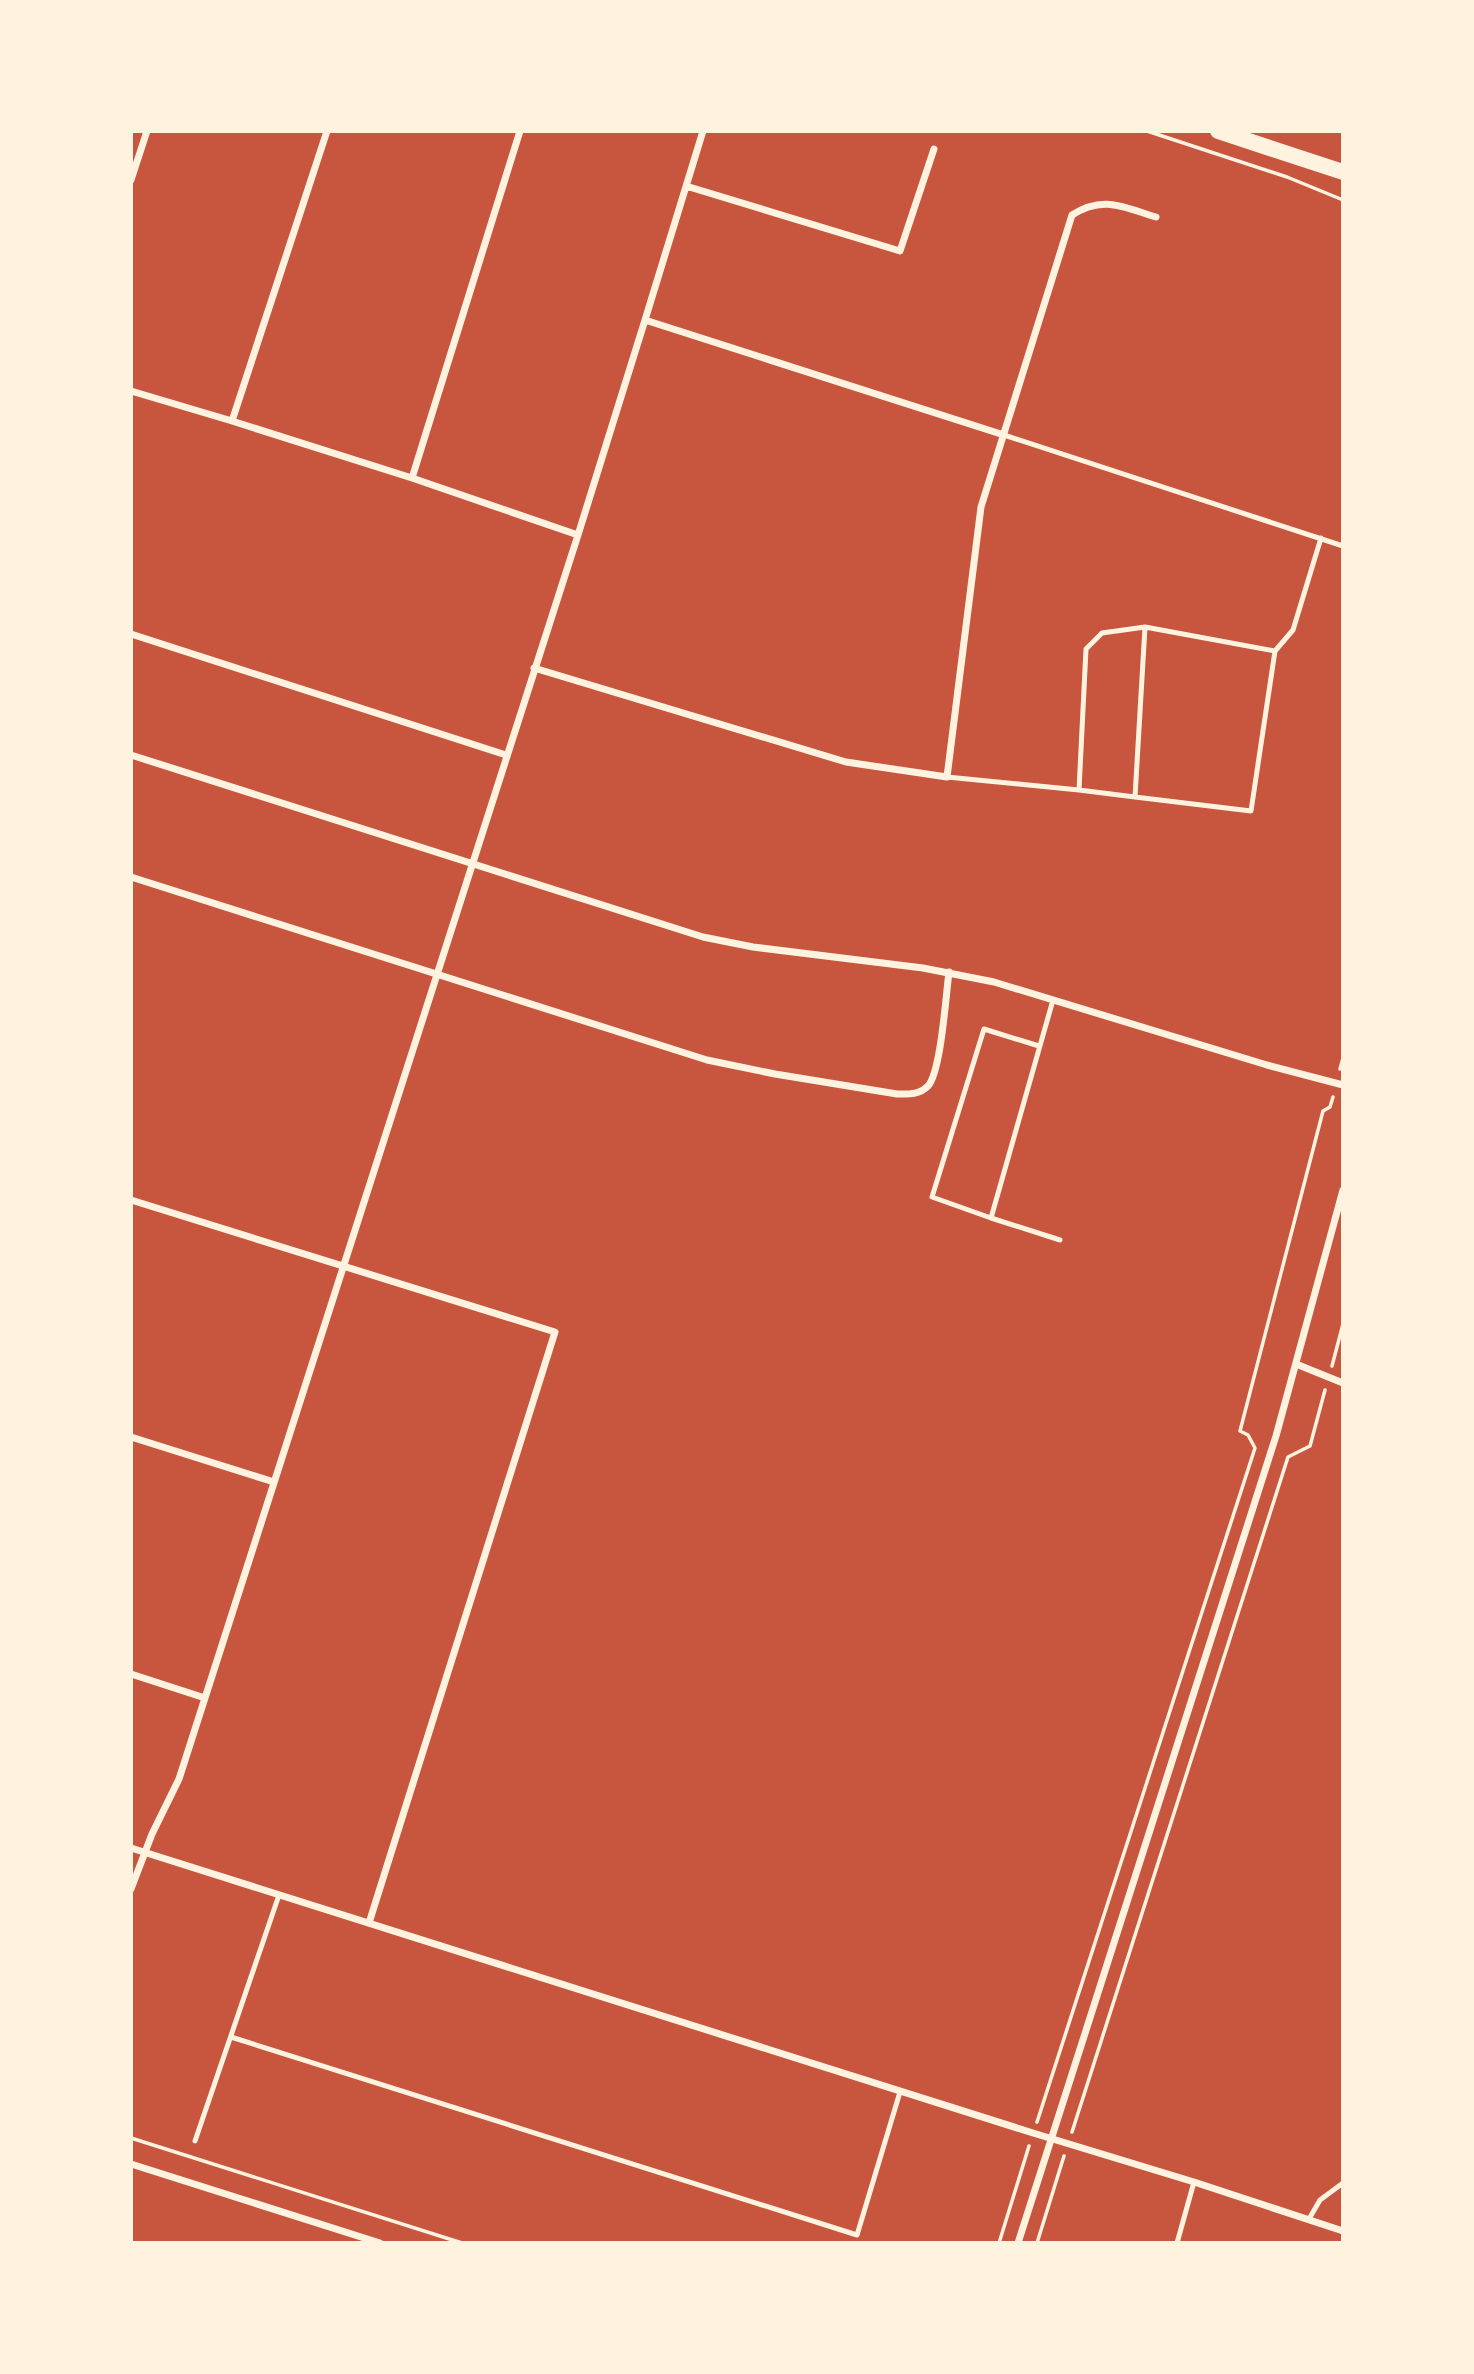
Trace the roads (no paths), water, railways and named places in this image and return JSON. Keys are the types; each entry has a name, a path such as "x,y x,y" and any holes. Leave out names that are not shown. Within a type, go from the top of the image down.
{"main road":[{"path":"1218,131 1343,172"}],"street":[{"path":"131,180 147,131"},
{"path":"232,421 327,131"},
{"path":"412,478 520,131"},
{"path":"131,1889 179,1779 578,535 703,131"},
{"path":"686,186 900,251 934,149"},
{"path":"534,668 846,762 947,777 981,507 1072,215 1085,206 1107,202 1156,217"},
{"path":"645,320 1004,435"},
{"path":"131,391 412,478 578,535"},
{"path":"131,634 506,755"},
{"path":"131,755 703,937 753,947 949,972 994,982 1267,1065 1339,1084"},
{"path":"131,877 707,1060 853,1088 915,1094 929,1085 937,1061 949,972"},
{"path":"1018,2243 1272,1448 1343,1190"},
{"path":"131,1200 555,1332 369,1923"},
{"path":"1296,1364 1343,1383"},
{"path":"131,1437 274,1482"},
{"path":"131,1674 205,1698"},
{"path":"131,1848 1343,2231"},
{"path":"131,2164 380,2243"}],"lane":[{"path":"1004,435 1343,546"},
{"path":"947,777 1251,811 1275,652 1293,630 1321,538"},
{"path":"1079,790 1086,649 1102,633 1145,628 1275,652"},
{"path":"1135,797 1145,628"},
{"path":"991,1218 1053,1000"},
{"path":"1039,1046 984,1029 932,1197 1060,1240"},
{"path":"195,2141 279,1895"},
{"path":"231,2037 857,2235"},
{"path":"855,2243 900,2091"},
{"path":"1177,2243 1194,2182"},
{"path":"1309,2219 1320,2200 1343,2183"}]}
